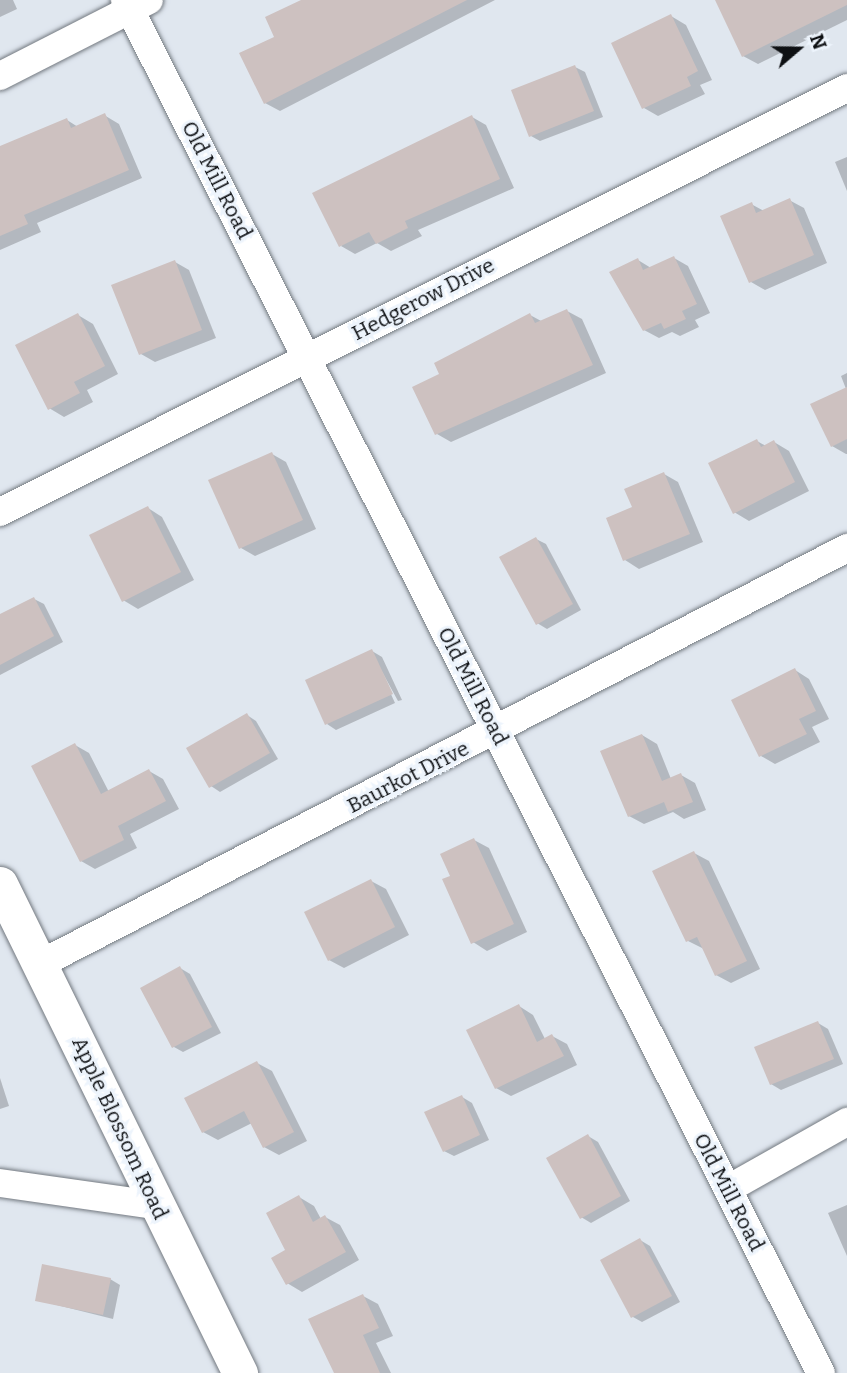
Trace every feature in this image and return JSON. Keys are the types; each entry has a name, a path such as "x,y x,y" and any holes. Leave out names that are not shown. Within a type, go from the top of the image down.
{"street":[{"path":"0,76 134,3"},
{"name":"Old Mill Road","path":"134,3 496,732 821,1373"},
{"name":"Hedgerow Drive","path":"0,512 847,88"},
{"name":"Baurkot Drive","path":"42,963 496,732 847,548"},
{"name":"Apple Blossom Road","path":"0,884 42,963 155,1205 240,1373"},
{"path":"728,1189 847,1122"},
{"path":"0,1183 155,1205"}],"building":[{"path":"301,0 467,0 264,104 239,53 274,37 265,17"},
{"path":"715,0 847,0 847,5 742,57"},
{"path":"671,14 698,71 687,77 691,86 642,109 611,43"},
{"path":"575,65 594,111 529,137 511,90"},
{"path":"105,113 129,170 24,215 28,224 0,236 0,146 67,118 71,128"},
{"path":"472,115 500,179 405,221 408,228 376,244 369,232 339,247 312,193"},
{"path":"790,198 814,255 749,283 720,216 752,202 756,213"},
{"path":"674,256 697,304 682,311 686,319 664,329 661,323 643,331 609,272 638,258 643,270"},
{"path":"175,260 202,330 139,355 111,285"},
{"path":"567,309 593,365 435,435 412,387 439,374 434,363 530,313 535,323"},
{"path":"78,313 105,366 74,382 80,393 48,410 15,345"},
{"path":"847,387 847,439 831,447 810,404"},
{"path":"757,439 761,447 774,440 795,482 733,514 708,463"},
{"path":"272,452 303,520 239,549 208,480"},
{"path":"664,472 690,534 623,561 606,518 632,507 624,489"},
{"path":"148,506 181,572 122,602 89,535"},
{"path":"536,537 573,604 536,625 499,557"},
{"path":"34,597 54,636 0,665 0,614"},
{"path":"372,649 393,694 325,725 305,680"},
{"path":"795,668 816,711 799,719 807,734 759,757 731,700"},
{"path":"247,713 270,753 209,788 186,748"},
{"path":"642,734 662,781 681,773 693,802 668,812 664,802 628,817 600,751"},
{"path":"75,743 101,794 149,769 166,801 118,826 124,840 80,862 31,766"},
{"path":"474,838 514,924 471,944 442,879 450,876 440,854"},
{"path":"694,851 747,961 715,976 697,937 686,942 652,871"},
{"path":"371,879 395,927 328,961 304,912"},
{"path":"180,966 212,1027 172,1048 140,988"},
{"path":"519,1004 537,1042 552,1034 564,1056 495,1089 466,1030"},
{"path":"818,1021 834,1059 770,1085 754,1047"},
{"path":"257,1061 294,1132 263,1148 244,1111 202,1133 184,1098"},
{"path":"462,1095 480,1135 443,1152 424,1112"},
{"path":"588,1134 621,1196 580,1219 546,1158"},
{"path":"299,1195 313,1222 325,1215 346,1252 286,1285 271,1258 285,1250 266,1213"},
{"path":"640,1238 672,1296 631,1318 600,1260"},
{"path":"42,1264 111,1278 103,1315 35,1301"},
{"path":"363,1294 379,1328 363,1335 380,1373 334,1373 308,1319"}]}
